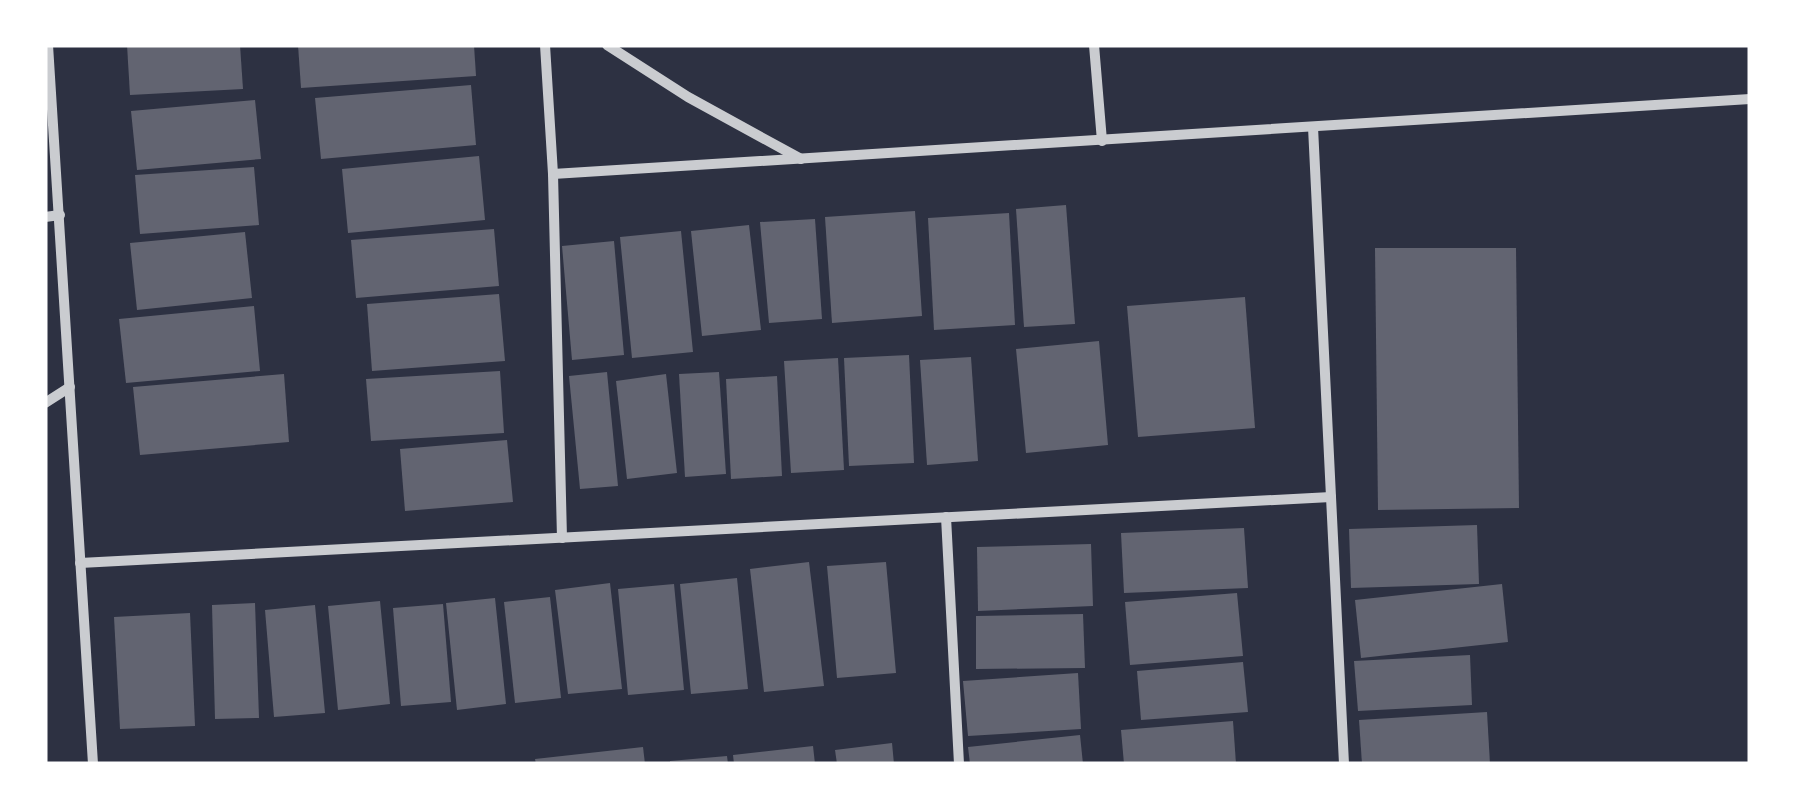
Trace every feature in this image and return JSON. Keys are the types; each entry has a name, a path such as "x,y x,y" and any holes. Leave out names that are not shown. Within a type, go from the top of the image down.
{"street":[{"path":"48,45 92,764"},
{"path":"545,45 553,174 562,538"},
{"path":"608,45 688,97 802,159"},
{"path":"1094,45 1102,141"},
{"path":"553,174 1750,99"},
{"path":"1312,128 1344,764"},
{"path":"45,217 60,214"},
{"path":"45,404 70,387"},
{"path":"80,563 1330,496"},
{"path":"946,517 959,764"}],"building":[{"path":"127,45 240,45 243,89 130,95"},
{"path":"298,45 474,45 476,76 301,88"},
{"path":"471,85 476,145 321,159 315,98"},
{"path":"255,100 261,159 137,170 131,111"},
{"path":"479,156 485,220 348,233 342,169"},
{"path":"254,167 259,225 140,234 135,175"},
{"path":"1066,205 1075,324 1024,327 1016,209"},
{"path":"915,211 922,316 832,323 825,217"},
{"path":"1009,213 1015,325 934,330 928,218"},
{"path":"815,219 822,319 769,323 760,222"},
{"path":"749,225 761,330 702,336 691,231"},
{"path":"494,229 499,286 356,298 351,240"},
{"path":"681,231 693,352 632,358 620,237"},
{"path":"245,232 252,298 137,310 130,243"},
{"path":"614,241 624,355 572,360 562,246"},
{"path":"1375,248 1516,248 1519,508 1378,510"},
{"path":"499,294 505,361 372,371 367,304"},
{"path":"1245,297 1255,428 1138,437 1127,306"},
{"path":"254,306 260,371 126,383 119,319"},
{"path":"1099,341 1108,445 1026,453 1016,349"},
{"path":"909,355 914,463 849,466 844,358"},
{"path":"971,357 978,461 927,465 920,360"},
{"path":"838,358 844,470 791,473 784,361"},
{"path":"500,371 504,433 371,441 366,379"},
{"path":"607,372 618,486 580,489 569,376"},
{"path":"719,372 726,474 685,477 679,374"},
{"path":"284,374 289,442 140,455 133,387"},
{"path":"666,374 677,473 627,479 616,381"},
{"path":"777,376 782,476 731,479 726,379"},
{"path":"507,440 513,502 405,511 400,449"},
{"path":"1477,525 1479,584 1351,588 1349,529"},
{"path":"1244,528 1248,588 1124,593 1121,533"},
{"path":"1091,544 1093,606 978,611 977,547"},
{"path":"809,562 824,686 764,692 750,569"},
{"path":"886,562 896,673 837,678 827,566"},
{"path":"737,578 748,689 691,694 680,584"},
{"path":"610,583 622,689 568,694 555,590"},
{"path":"674,584 684,690 628,695 618,589"},
{"path":"1502,584 1508,642 1361,658 1355,600"},
{"path":"1237,593 1243,656 1130,665 1125,602"},
{"path":"550,597 561,698 515,703 504,602"},
{"path":"495,598 506,704 457,710 446,603"},
{"path":"380,601 390,704 338,710 328,606"},
{"path":"255,603 259,718 215,719 212,605"},
{"path":"443,604 451,702 401,706 393,608"},
{"path":"315,605 325,713 274,717 265,610"},
{"path":"190,613 195,726 120,729 114,617"},
{"path":"1083,614 1085,668 976,669 976,616"},
{"path":"1470,655 1472,705 1358,711 1354,661"},
{"path":"1243,662 1248,712 1141,720 1137,671"},
{"path":"1078,673 1081,729 968,736 963,681"},
{"path":"1487,712 1490,764 1362,764 1359,720"},
{"path":"1233,721 1236,764 1124,764 1121,730"},
{"path":"1080,735 1083,764 970,764 968,747"},
{"path":"892,743 894,764 837,764 835,750"},
{"path":"813,746 815,764 734,764 733,755"},
{"path":"643,747 645,764 536,764 535,759"},
{"path":"727,756 728,764 670,764 670,761"}]}
